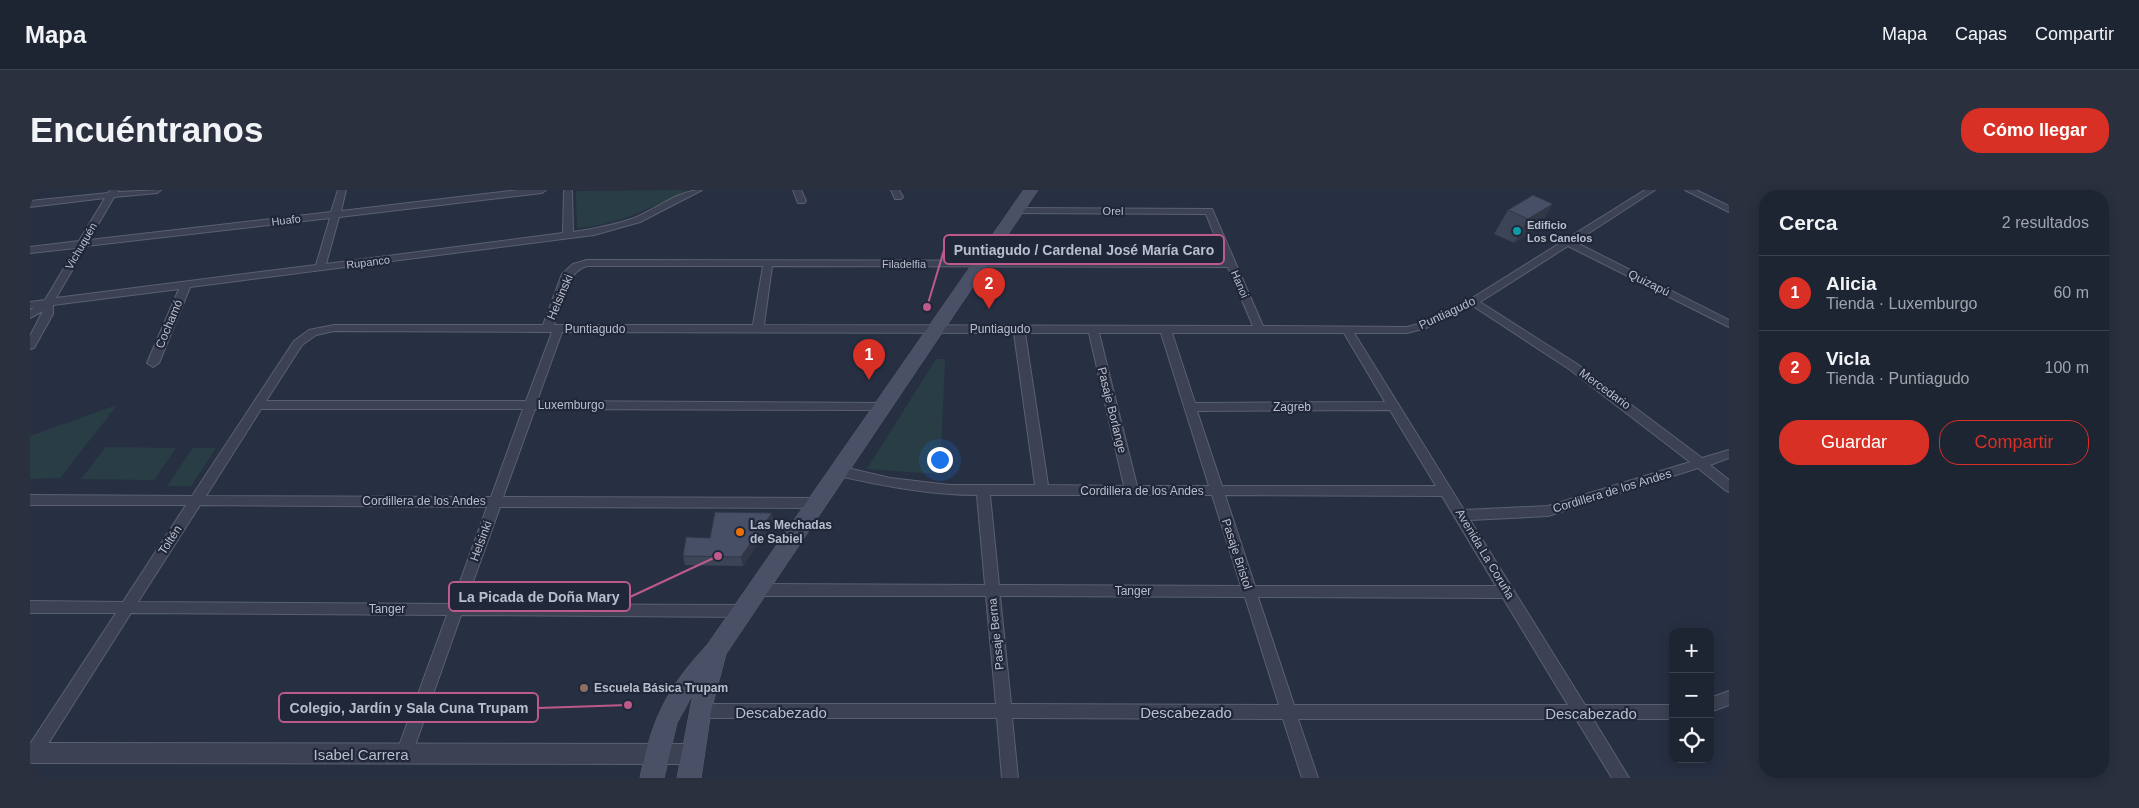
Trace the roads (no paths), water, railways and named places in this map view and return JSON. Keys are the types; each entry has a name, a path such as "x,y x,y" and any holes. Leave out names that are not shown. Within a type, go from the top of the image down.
{"main road":[{"path":"652,778 666,715 674,700 689,679 716,652 1031,190"},
{"path":"689,778 700,712 716,652"}],"street":[{"path":"30,204 112,193 157,190"},
{"path":"320,268 342,190"},
{"name":"Huafo","path":"30,250 542,190"},
{"path":"568,190 568,236"},
{"name":"Rupanco","path":"30,305 606,230 627,224 698,190"},
{"path":"797,190 801,201"},
{"name":"Puntiagudo","path":"312,332 334,328 1412,329 1474,302 1650,190"},
{"path":"1689,190 1729,208"},
{"name":"Vichuquén","path":"30,314 48,303 112,193"},
{"name":"Orel","path":"1017,211 1209,211"},
{"name":"Hanoi","path":"1209,211 1259,329"},
{"name":"Quizapú","path":"1569,243 1729,324"},
{"name":"Filadelfia","path":"576,266 593,263 1231,264"},
{"path":"758,329 768,263"},
{"name":"Helsinski","path":"552,329 567,274 576,266"},
{"name":"Cochamó","path":"153,363 186,285"},
{"name":"Mercedario","path":"1474,302 1574,366 1637,413 1729,487"},
{"name":"Vichuquén","path":"30,346 48,314 48,303"},
{"name":"Helsinki","path":"404,754 530,405 552,329"},
{"path":"1019,329 1042,490"},
{"name":"Pasaje Borlange","path":"1093,329 1132,491"},
{"name":"Pasaje Bristol","path":"1165,329 1310,778"},
{"name":"Avenida La Coruña","path":"1347,330 1622,778"},
{"name":"Toltén","path":"32,753 298,343 312,332"},
{"name":"Luxemburgo","path":"257,405 884,406"},
{"name":"Zagreb","path":"1190,407 1394,406"},
{"name":"Cordillera de los Andes","path":"1462,515 1548,511 1729,454"},
{"name":"Cordillera de los Andes","path":"839,471 920,488 1132,491 1446,491"},
{"name":"Pasaje Berna","path":"983,490 1010,778"},
{"name":"Cordillera de los Andes","path":"30,500 817,502"},
{"name":"Tanger","path":"758,590 1508,592"},
{"name":"Tanger","path":"30,607 744,611"},
{"path":"1714,704 1729,698"},
{"name":"Descabezado","path":"700,712 1669,712"},
{"name":"Isabel Carrera","path":"32,753 693,754"}],"place":[{"name":"Edificio Los Canelos","path":"1517,231"},
{"name":"Puntiagudo / Cardenal José María Caro","path":"927,307"},
{"name":"Vicla","path":"989,309"},
{"name":"Alicia","path":"869,380"},
{"name":"Las Mechadas de Sabiel","path":"740,532"},
{"name":"La Picada de Doña Mary","path":"718,556"},
{"name":"Escuela Básica Trupam","path":"584,688"},
{"name":"Colegio, Jardín y Sala Cuna Trupam","path":"628,705"}]}
